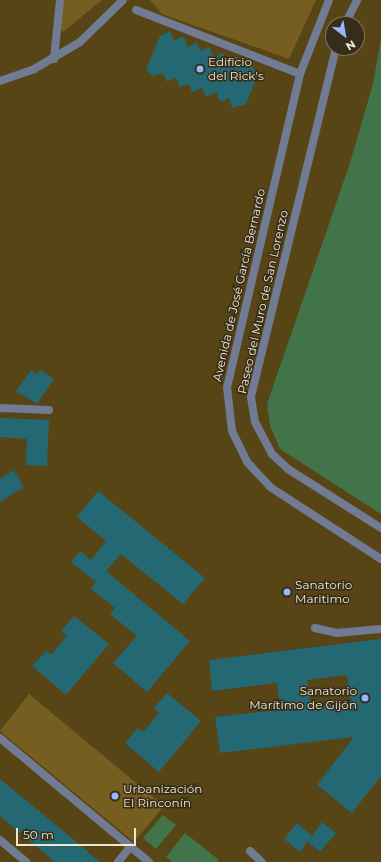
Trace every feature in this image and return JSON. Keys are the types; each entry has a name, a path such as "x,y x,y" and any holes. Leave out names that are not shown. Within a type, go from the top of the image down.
{"street":[{"path":"54,59 60,0"},
{"path":"0,81 54,59 100,25 123,0"},
{"name":"Avenida de José García Bernardo","path":"330,0 300,74 227,387 232,431 247,462 270,487 381,559"},
{"path":"349,16 356,0"},
{"path":"136,10 300,74"},
{"name":"Paseo del Muro de San Lorenzo","path":"334,56 251,397 255,422 272,454 288,469 381,528"},
{"path":"0,408 49,410"},
{"path":"315,628 336,632 381,629"},
{"path":"0,738 149,862"},
{"path":"0,840 26,862"},
{"path":"118,862 130,847"},
{"path":"250,851 262,862"}],"shaded area":[{"path":"63,0 102,0 63,32 60,29"},
{"path":"150,0 316,0 289,59 162,14"},
{"path":"381,39 381,514 280,449 270,426 267,404 350,163 373,84"},
{"path":"29,694 164,806 134,842 0,731"},
{"name":"Urbanización El Rinconín","path":"163,815 176,825 156,849 143,838"},
{"name":"Urbanización El Rinconín","path":"185,833 219,860 217,862 172,862 166,857"}],"building":[{"name":"Edificio del Rick's","path":"170,31 174,41 183,36 188,47 196,42 201,51 209,47 214,57 223,53 226,61 236,57 239,67 249,62 258,74 246,104 232,108 229,98 220,102 216,92 206,97 202,88 192,92 189,84 180,87 176,77 167,82 163,73 153,76 146,70 160,36"},
{"path":"31,370 37,374 40,370 54,379 37,404 16,391"},
{"path":"0,418 49,420 47,466 26,465 27,439 0,437"},
{"path":"14,470 24,487 0,502 0,479"},
{"path":"98,491 205,578 183,604 121,554 106,571 190,641 147,692 113,663 137,636 110,614 115,608 91,589 96,582 71,562 80,551 91,560 106,541 77,517"},
{"path":"74,616 109,644 66,695 32,666 46,651 51,655 67,636 61,631"},
{"name":"Sanatorio Marítimo de Gijón","path":"381,639 381,776 352,813 317,785 354,737 220,753 215,717 280,710 277,683 212,691 209,660","holes":["347,675 350,701 311,706 307,680"]},
{"path":"167,693 201,721 159,772 125,743 138,728 143,732 159,713 154,708"},
{"path":"0,779 100,862 55,862 0,816"},
{"path":"322,822 336,833 320,852 308,842"},
{"path":"297,823 312,836 300,852 284,839"}],"place":[{"name":"Edificio del Rick's","path":"200,69"},
{"name":"Sanatorio Maritimo","path":"287,592"},
{"name":"Sanatorio Marítimo de Gijón","path":"365,698"},
{"name":"Urbanización El Rinconín","path":"115,796"}]}
